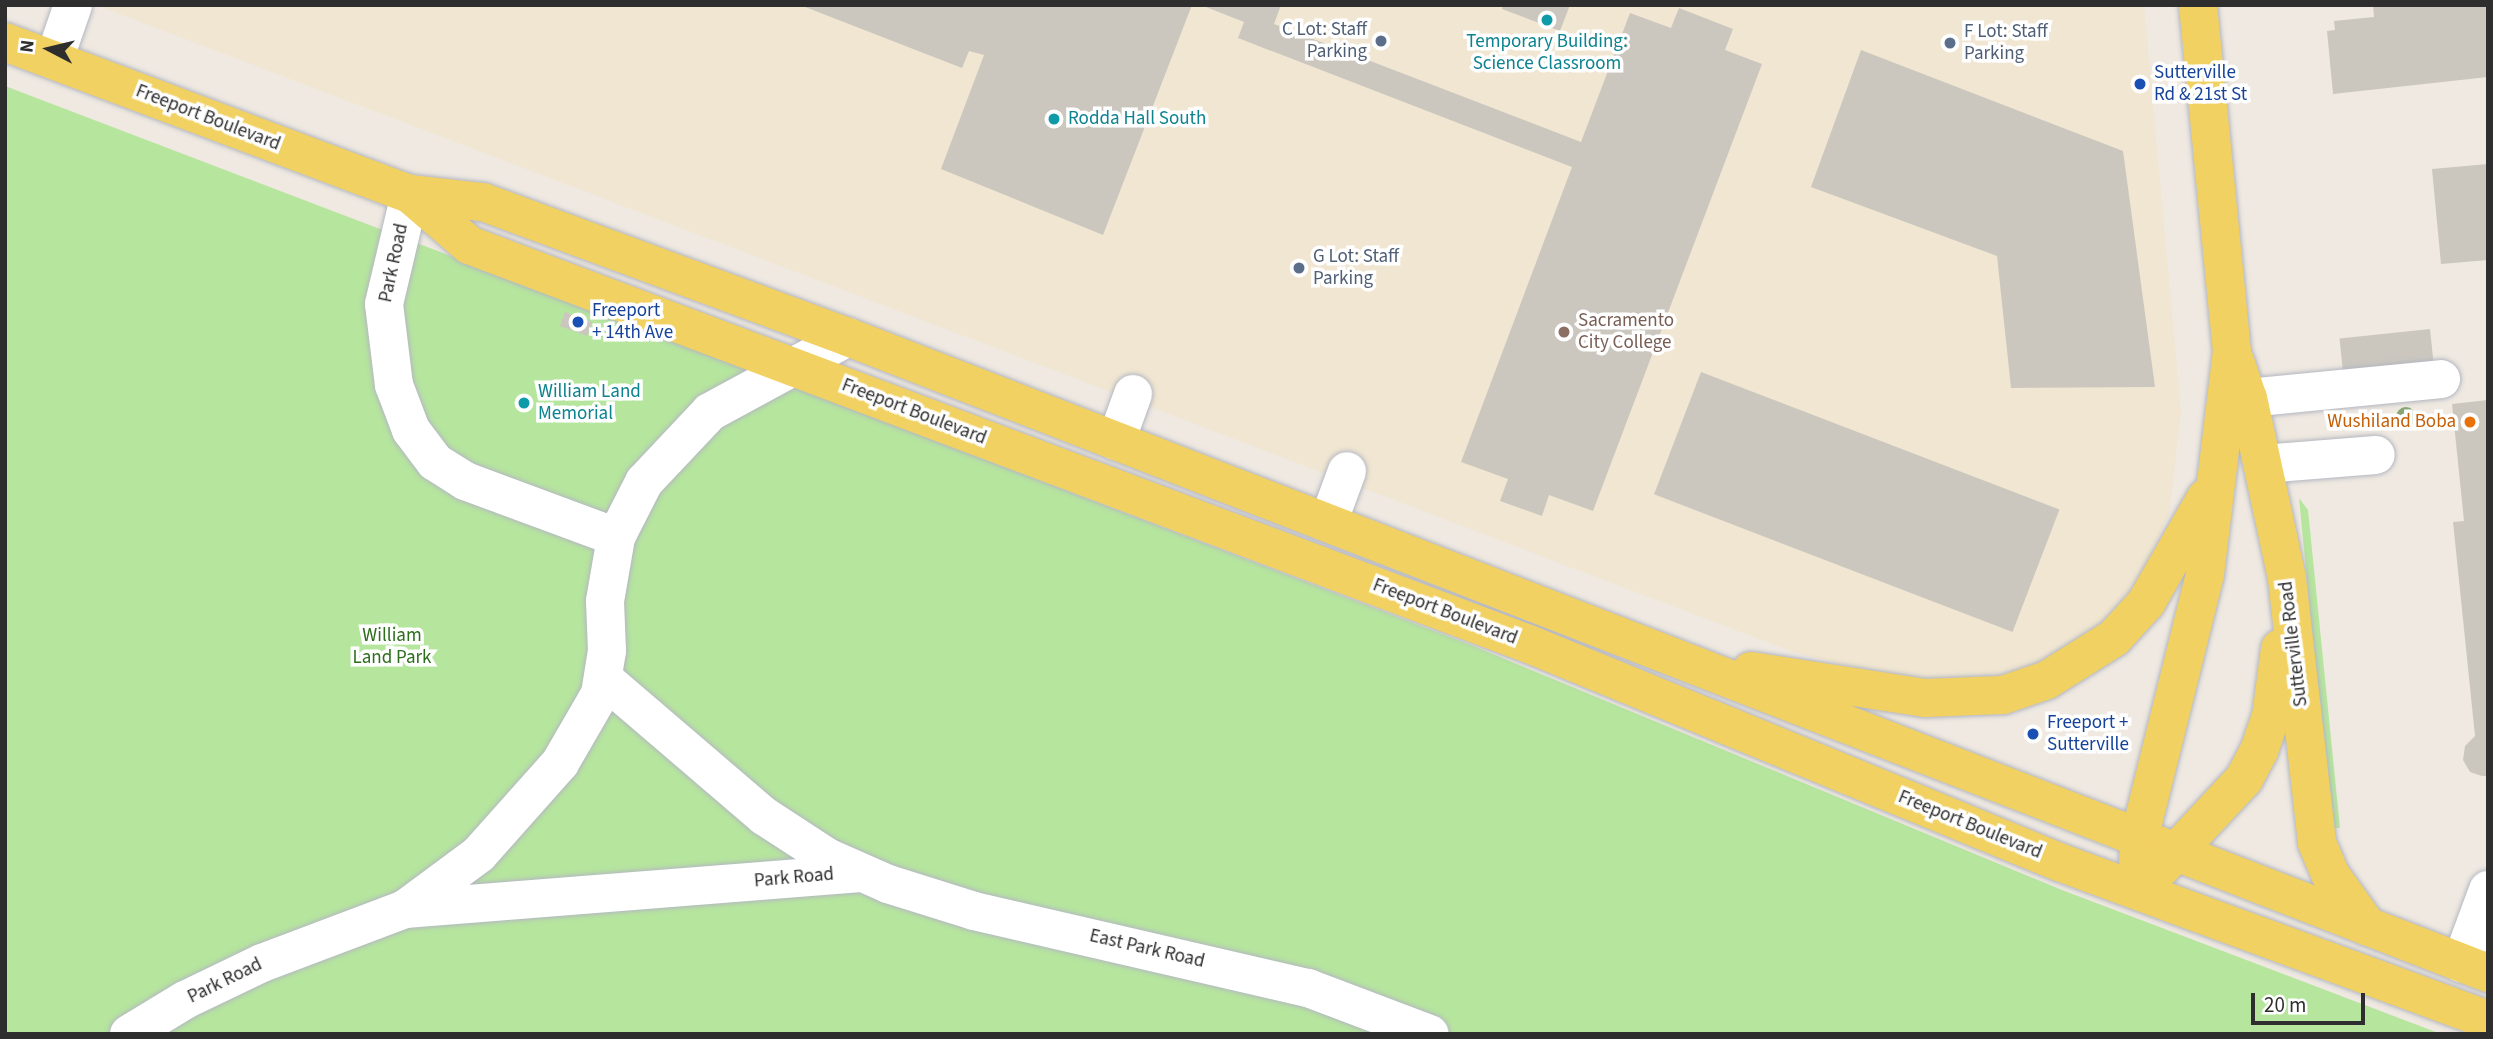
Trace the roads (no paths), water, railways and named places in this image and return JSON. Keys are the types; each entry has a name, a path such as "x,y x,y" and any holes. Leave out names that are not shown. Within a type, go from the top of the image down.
{"main road":[{"name":"Sutterville Road","path":"2135,890 2140,835 2205,574 2213,483 2232,352 2199,5"},
{"name":"Freeport Boulevard","path":"5,42 410,194 482,202 848,337 1329,520 1681,660 2140,835 2474,968"},
{"name":"Freeport Boulevard","path":"410,194 469,245 1529,644 2135,890 2488,1020"},
{"name":"Sutterville Road","path":"2232,352 2248,398 2287,579 2317,844 2330,874 2368,927"},
{"path":"1681,660 1925,698 2003,695 2074,667 2114,638 2146,603 2213,483"},
{"path":"2135,890 2179,852 2244,779 2259,751 2271,717 2287,579"}],"street":[{"path":"54,60 73,5"},
{"name":"Park Road","path":"410,194 384,304 394,385 411,430 435,461 466,481 616,537"},
{"name":"Park Road","path":"129,1034 185,1000 262,963 405,909 479,854 520,813 587,723 604,679 605,601 616,537 644,482 690,429 727,401 848,337"},
{"path":"2248,398 2441,379"},
{"path":"1116,441 1133,394"},
{"path":"2263,464 2376,455"},
{"path":"1329,520 1348,471"},
{"name":"Park Road","path":"604,679 764,816 861,873"},
{"name":"Park Road","path":"405,909 861,873"},
{"name":"East Park Road","path":"861,873 974,911 1308,988 1430,1034"},
{"path":"2474,968 2488,890"}],"place":[{"name":"Temporary Building: Science Classroom","path":"1547,20"},
{"name":"C Lot: Staff Parking","path":"1381,41"},
{"name":"F Lot: Staff Parking","path":"1950,43"},
{"name":"Sutterville Rd & 21st St","path":"2140,84"},
{"name":"Rodda Hall South","path":"1054,119"},
{"name":"G Lot: Staff Parking","path":"1299,268"},
{"name":"Freeport + 14th Ave","path":"578,322"},
{"name":"Sacramento City College","path":"1564,332"},
{"name":"William Land Memorial","path":"524,403"},
{"name":"Wushiland Boba","path":"2470,422"},
{"name":"Freeport + Sutterville","path":"2033,734"}],"park label":[{"name":"William Land Park","path":"392,647"}]}
